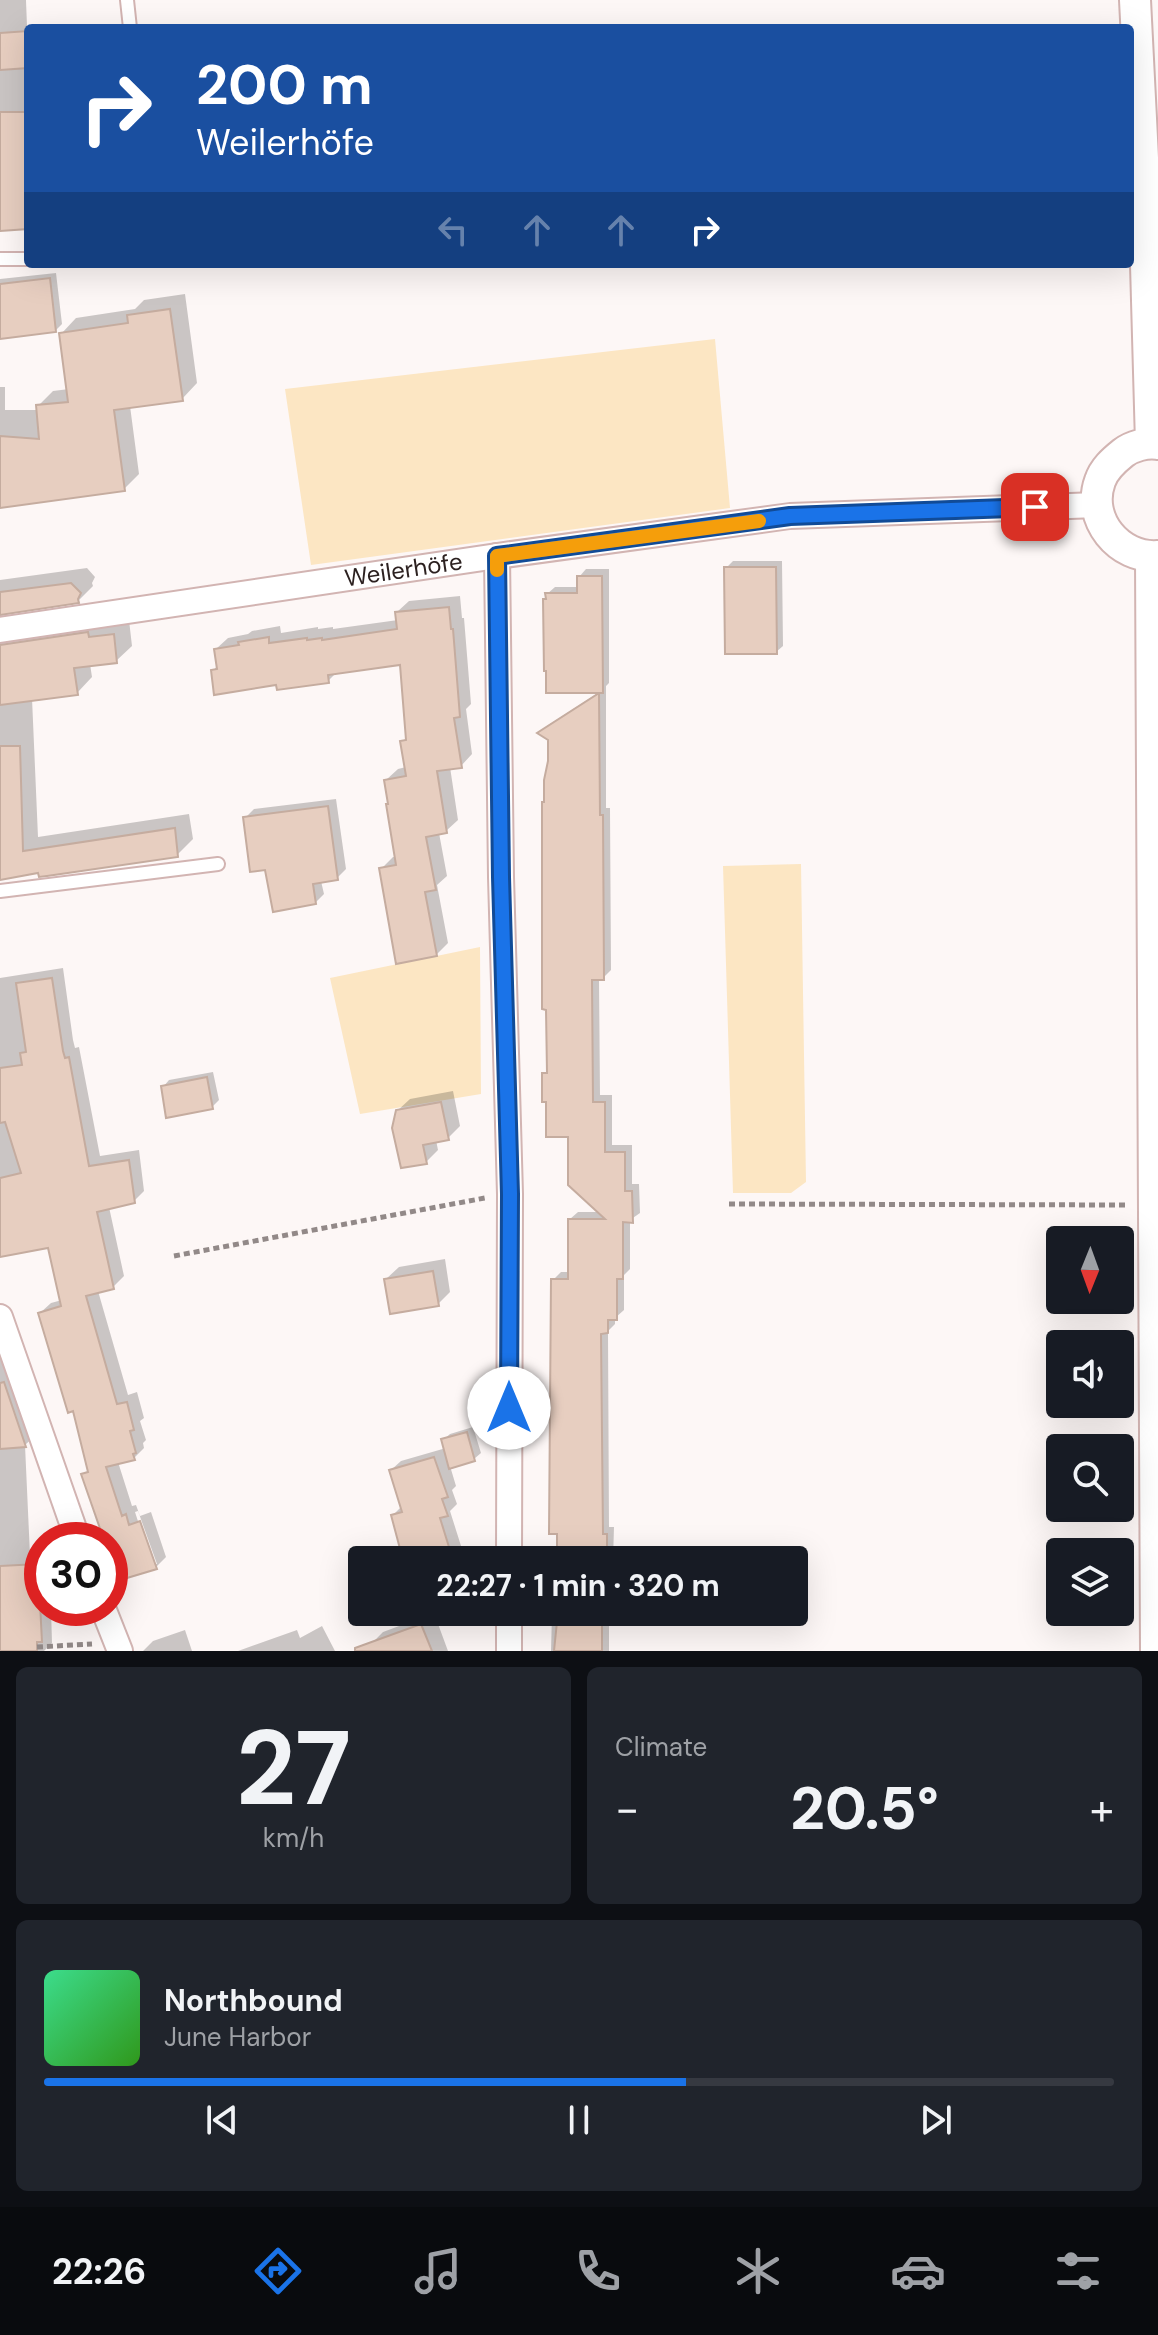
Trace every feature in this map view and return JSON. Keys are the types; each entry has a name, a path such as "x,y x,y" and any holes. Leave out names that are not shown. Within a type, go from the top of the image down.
{"street":[{"path":"1135,0 1154,443 1129,449 1111,462 1099,482 1097,505 1102,524 1114,541 1131,552 1154,556 1156,1651"},
{"name":"Weilerhöfe","path":"0,630 790,516 1097,505"},
{"path":"497,556 501,877 510,1194 509,1546"},
{"path":"0,1317 72,1522"},
{"path":"110,1626 118,1647"},
{"path":"509,1626 509,1651"}],"lane":[{"path":"127,0 130,24"},
{"path":"0,259 24,259"},
{"path":"0,891 218,864"}],"path":[{"path":"174,1256 510,1194"},
{"path":"729,1204 1153,1205"},
{"path":"37,1647 118,1647"}],"shaded area":[{"path":"715,339 730,508 311,565 285,389"},
{"path":"801,864 806,1182 791,1193 733,1193 723,866"},
{"path":"480,947 481,1094 360,1114 330,978"}],"building":[{"path":"24,31 24,68 0,70 0,33"},
{"path":"0,112 24,112 24,229 0,231"},
{"path":"50,278 56,332 0,339 0,284"},
{"path":"170,309 183,401 114,410 125,491 0,508 0,436 39,439 36,405 68,402 59,333 128,323 127,315"},
{"path":"724,567 776,567 777,654 725,654"},
{"path":"577,576 602,576 603,693 546,693 543,599 546,599 545,593 577,593"},
{"path":"71,583 81,593 79,603 0,615 0,592"},
{"path":"449,607 460,717 454,718 462,768 437,771 447,833 426,837 436,890 425,892 437,956 396,964 379,868 396,865 384,780 406,776 400,741 406,740 400,665 328,675 329,683 277,690 276,685 214,695 211,670 217,669 214,649 269,637 269,643 307,638 322,640 397,629 395,612"},
{"path":"88,632 89,637 114,634 117,663 74,668 78,695 0,705 0,645"},
{"path":"599,693 604,980 592,980 593,1102 605,1102 605,1152 625,1152 625,1191 632,1191 633,1223 623,1222 623,1279 617,1279 617,1320 608,1320 608,1333 601,1334 603,1534 607,1534 607,1546 557,1546 557,1534 549,1534 551,1279 568,1279 568,1219 605,1219 568,1185 568,1137 546,1137 546,1102 542,1102 542,1073 547,1073 546,1010 542,1009 542,802 548,740 537,733"},
{"path":"0,746 20,746 23,851 175,828 178,857 0,880"},
{"path":"328,806 338,880 313,884 316,904 273,912 265,870 250,872 243,817"},
{"path":"52,978 63,1051 65,1058 69,1057 89,1166 129,1160 135,1203 97,1212 114,1289 86,1296 117,1404 127,1402 134,1430 130,1431 135,1460 106,1467 122,1516 126,1514 129,1525 140,1521 157,1569 128,1578 128,1522 98,1522 81,1474 88,1472 73,1411 68,1413 38,1313 61,1306 48,1248 0,1257 0,1178 21,1173 5,1122 0,1123 0,1068 22,1065 20,1053 26,1052 16,983"},
{"path":"207,1077 213,1109 166,1118 161,1086"},
{"path":"441,1102 449,1140 423,1145 427,1164 401,1168 392,1128 396,1110"},
{"path":"433,1271 439,1306 390,1314 384,1279"},
{"path":"4,1382 26,1447 0,1449 0,1383"},
{"path":"467,1432 475,1461 449,1469 441,1439"},
{"path":"434,1457 448,1497 442,1499 448,1516 440,1518 449,1546 399,1546 391,1515 402,1512 389,1470"},
{"path":"24,1565 24,1626 41,1626 42,1642 37,1642 37,1651 0,1651 0,1566"},
{"path":"422,1626 432,1651 355,1651 355,1648"},
{"path":"557,1626 602,1626 602,1651 554,1651"}],"slow traffic":[{"path":"497,570 497,556 759,521"}],"route":[{"path":"509,1408 510,1194 501,877 497,556 790,516 1035,507"}]}
